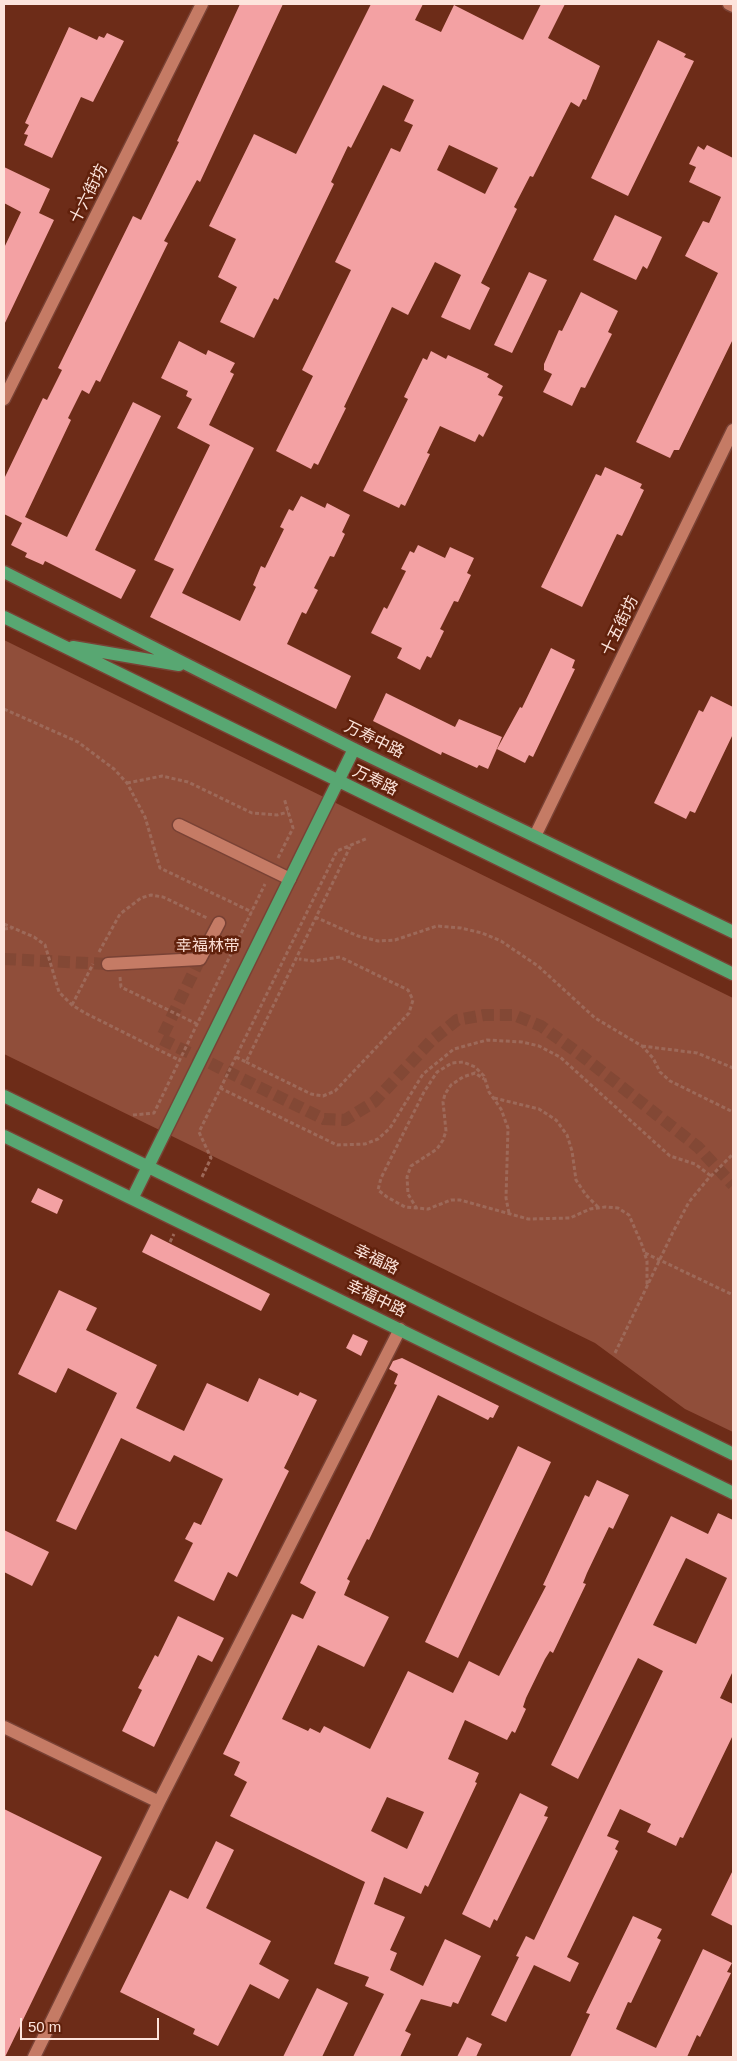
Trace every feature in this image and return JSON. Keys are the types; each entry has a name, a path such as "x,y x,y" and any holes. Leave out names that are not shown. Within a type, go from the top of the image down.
{"main road":[{"name":"万寿中路","path":"4,572 354,749 733,932"},
{"name":"万寿路","path":"4,617 733,974"},
{"path":"59,644 194,668"},
{"path":"133,1198 354,749"},
{"path":"704,918 733,939"},
{"name":"幸福路","path":"4,1096 733,1454"},
{"name":"幸福中路","path":"4,1136 181,1221 733,1493"}],"street":[{"name":"十六街坊","path":"4,399 202,4"},
{"path":"729,4 733,6"},
{"name":"十五街坊","path":"535,836 733,430"},
{"path":"179,825 290,879"},
{"path":"108,964 200,959 219,923"},
{"path":"34,2057 159,1802 400,1329"},
{"path":"4,1727 159,1802"}],"path":[{"path":"4,709 78,742 114,768 127,783 144,817 160,868 252,912"},
{"path":"127,783 162,776 188,782 252,813 276,815 288,812"},
{"path":"133,1115 154,1112 252,912 292,828 284,798"},
{"path":"196,1190 211,1158 199,1132 220,1088 337,851 368,838"},
{"path":"246,1062 350,846"},
{"path":"72,1005 120,914 141,898 152,895 163,897 219,923"},
{"path":"315,917 358,936 378,941 395,940 437,926 482,933 501,941 538,966 595,1018 642,1046 653,1058 660,1072 670,1081 733,1112"},
{"path":"4,924 34,937 45,945 59,992 72,1005 85,1014 179,1060"},
{"path":"4,929 12,928"},
{"path":"236,1057 311,1094 323,1096 335,1091 409,1014 413,1000 408,990 340,957 313,961 299,959"},
{"path":"121,987 197,1024"},
{"path":"220,1088 337,1145 365,1144 378,1139 390,1128 423,1074 454,1049 488,1040 522,1042 539,1046 560,1057 670,1156 695,1164 711,1176"},
{"path":"642,1046 697,1053 733,1068"},
{"path":"509,1212 506,1198 508,1128 502,1109 475,1067 463,1062 452,1063 437,1072 424,1092 381,1178 378,1190 386,1198 405,1207 428,1209 451,1200 509,1212 528,1219 551,1220 570,1218 600,1208 618,1208 629,1215 645,1253 647,1286"},
{"path":"417,1209 408,1194 407,1177 411,1166 437,1149 443,1140 446,1132 443,1102 445,1094 451,1085 463,1077 474,1073 485,1080"},
{"path":"494,1098 539,1109 556,1120 567,1135 572,1151 576,1180 586,1195 600,1208"},
{"path":"615,1353 689,1202 733,1154"},
{"path":"170,1242 181,1221"},
{"path":"645,1253 733,1295"}],"green space":[{"name":"幸福林带","path":"4,640 733,998 733,1432 685,1409 595,1343 4,1054"}],"building":[{"path":"240,4 283,4 200,182 197,180 164,241 168,243 100,382 96,380 89,394 82,390 68,418 71,420 25,517 67,537 133,402 161,416 95,550 136,570 121,599 45,561 43,565 25,557 27,553 11,545 22,523 4,514 4,479 43,398 47,400 62,370 58,368 133,216 141,220 179,142 177,141"},
{"path":"371,4 423,4 415,20 441,32 454,5 523,40 541,4 565,4 548,38 600,66 586,100 583,99 579,107 571,102 533,177 530,176 514,207 517,209 481,283 490,288 470,330 441,317 461,275 435,262 408,315 392,307 318,465 314,463 311,469 276,451 313,376 302,370 351,270 335,262 391,148 400,152 413,125 404,121 414,100 383,85 351,148 348,146 331,182 334,184 278,300 274,298 254,338 220,322 237,287 218,277 236,239 209,226 254,134 296,154","holes":["449,145 498,168 485,194 437,170"]},
{"path":"69,27 97,40 99,36 104,38 107,33 124,41 93,102 81,97 52,158 24,145 28,135 24,134 29,125 25,123"},
{"path":"658,40 686,54 684,57 694,61 628,196 591,178"},
{"path":"707,145 733,158 733,339 679,450 674,450 670,458 636,442 718,273 685,256 703,221 709,223 721,197 689,182 696,167 689,164 698,146 704,150"},
{"path":"4,167 50,189 39,213 54,220 4,325 4,248 21,212 4,203"},
{"path":"615,215 662,237 647,269 643,266 636,280 593,260"},
{"path":"529,272 547,280 512,353 494,345"},
{"path":"581,292 618,311 608,332 612,334 585,388 581,387 572,406 543,392 552,374 544,370 544,364 559,330 562,331"},
{"path":"179,341 206,355 208,350 235,363 230,372 234,374 209,425 254,448 182,593 240,621 256,587 253,585 261,566 265,568 284,529 280,527 289,509 293,511 301,496 325,508 327,503 350,515 342,532 345,534 334,557 330,556 314,588 318,590 306,614 302,612 287,644 351,676 336,709 150,617 174,569 154,560 210,445 177,428 192,399 186,396 188,391 161,378"},
{"path":"431,351 446,359 448,355 489,374 487,377 503,386 498,395 503,397 483,437 479,434 475,442 440,426 427,453 430,454 405,506 401,504 399,508 363,491 408,399 404,397 423,358 427,360"},
{"path":"605,467 642,484 640,488 644,490 622,536 617,534 582,607 541,587 596,474 601,476"},
{"path":"418,545 445,558 450,547 474,558 467,573 471,575 458,602 454,601 440,629 444,631 431,658 427,656 420,670 397,658 402,648 371,633 384,607 387,609 406,571 401,569 410,551 414,553"},
{"path":"551,648 575,660 572,668 575,669 533,757 529,755 525,763 497,749 520,707 522,708"},
{"path":"386,693 455,727 459,719 502,737 488,769 479,765 477,768 442,752 441,755 373,721"},
{"path":"711,696 733,707 733,734 695,813 690,811 686,819 654,803 699,710 703,712"},
{"path":"38,1188 63,1200 57,1214 31,1202"},
{"path":"151,1234 270,1294 261,1311 142,1252"},
{"path":"59,1290 97,1308 86,1330 157,1365 136,1408 184,1431 207,1383 248,1402 259,1378 298,1396 300,1392 317,1400 284,1468 289,1471 237,1577 228,1572 214,1601 174,1581 193,1543 185,1539 194,1522 201,1525 223,1479 174,1455 170,1462 121,1438 76,1530 56,1521 117,1393 68,1368 56,1393 18,1374"},
{"path":"353,1334 368,1341 361,1356 346,1348"},
{"path":"402,1358 499,1406 493,1418 490,1417 488,1420 438,1395 369,1540 367,1539 347,1579 350,1581 344,1595 389,1617 364,1667 318,1645 282,1719 308,1731 310,1728 320,1733 324,1726 370,1749 408,1671 453,1693 469,1661 499,1676 546,1586 543,1585 585,1495 589,1497 597,1480 629,1495 613,1529 609,1527 587,1573 583,1583 586,1584 553,1653 550,1651 545,1659 526,1698 523,1707 526,1709 515,1733 512,1731 507,1740 465,1720 448,1759 479,1773 475,1782 477,1783 428,1887 425,1885 421,1894 384,1877 374,1904 405,1917 390,1950 397,1953 390,1970 423,1986 445,1939 481,1956 458,2004 453,2002 451,2007 421,1999 405,2031 411,2034 400,2057 353,2057 384,1994 365,1986 369,1977 334,1964 365,1882 230,1816 247,1782 234,1775 240,1762 223,1754 292,1614 303,1619 316,1592 300,1583 397,1385 394,1384 398,1374 389,1369 393,1361","holes":["387,1797 424,1812 407,1849 371,1831"]},
{"path":"518,1446 551,1462 458,1658 425,1642"},
{"path":"718,1513 733,1520 733,1671 720,1698 733,1704 733,1735 683,1838 680,1837 676,1846 647,1832 651,1824 620,1809 607,1836 619,1841 615,1849 618,1851 567,1957 579,1963 570,1982 534,1965 506,2022 491,2015 519,1957 516,1956 526,1936 534,1940 663,1671 638,1658 578,1779 551,1765 671,1516 708,1534","holes":["686,1558 727,1578 696,1644 653,1625"]},
{"path":"4,1530 49,1552 32,1586 4,1572"},
{"path":"178,1616 224,1638 212,1662 198,1655 154,1747 122,1731 142,1690 138,1688 155,1655 158,1657"},
{"path":"520,1793 548,1807 544,1816 548,1817 497,1921 494,1919 490,1928 462,1914"},
{"path":"4,1809 102,1857 5,2057 4,2057"},
{"path":"216,1841 234,1850 206,1908 271,1941 259,1964 289,1980 279,1999 250,1984 218,2046 193,2034 195,2029 120,1992 170,1890 188,1899"},
{"path":"733,1870 733,1926 711,1915"},
{"path":"633,1916 662,1929 657,1938 661,1940 631,2003 628,2002 616,2029 656,2048 703,1949 732,1963 727,1972 731,1973 700,2037 697,2035 687,2057 570,2057 590,2014 586,2013"},
{"path":"317,1988 348,2003 322,2057 283,2057"},
{"path":"467,2037 482,2044 476,2057 457,2057"}],"tunnel":[{"path":"4,959 108,964"},
{"path":"200,959 161,1039 324,1119 345,1120 374,1102 432,1040 457,1020 484,1015 514,1015 541,1026 577,1052 698,1147 733,1185"}]}
